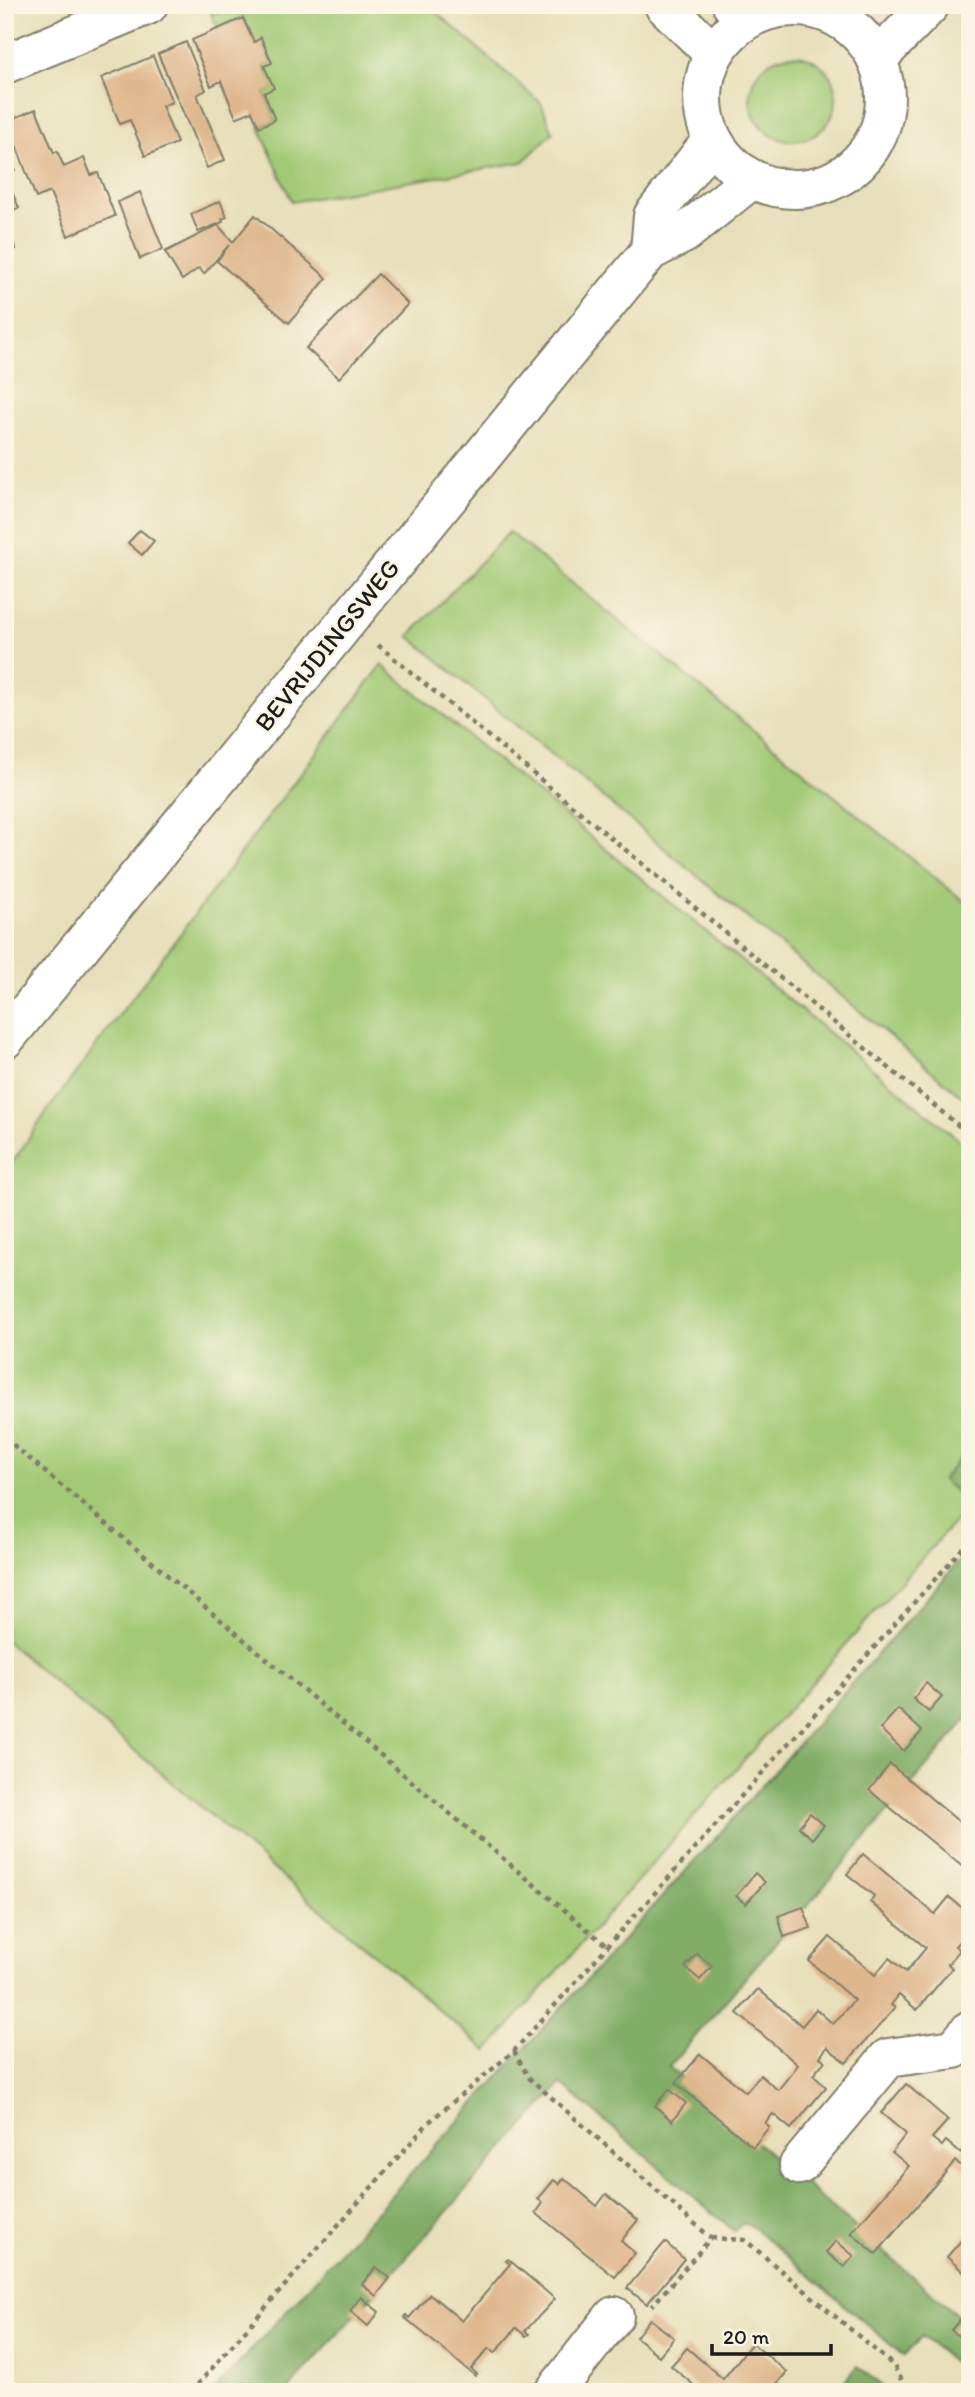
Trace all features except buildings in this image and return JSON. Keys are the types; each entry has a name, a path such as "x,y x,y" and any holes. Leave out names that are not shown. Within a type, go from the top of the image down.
{"main road":[{"path":"5,64 148,5"},
{"path":"664,5 713,53"},
{"path":"877,59 930,5"},
{"path":"780,7 855,13 863,37 877,59 885,91 882,123 868,152 844,175 814,188 782,189 751,180 729,164 712,140 702,111 703,82 713,53 729,34 740,12 780,7"},
{"path":"650,251 653,216 712,140"},
{"name":"BEVRIJDINGSWEG","path":"5,1039 650,251 685,233 751,180"},
{"path":"799,2165 888,2058 964,2047"},
{"path":"554,2392 614,2316"}],"path":[{"path":"347,620 970,1135"},
{"path":"5,1438 608,1947"},
{"path":"191,2392 429,2122 514,2051 970,1540"},
{"path":"514,2051 528,2077 711,2238 745,2240 894,2365 908,2392"},
{"path":"614,2316 631,2331 711,2238"}],"green space":[{"path":"234,5 428,5 541,103 553,132 523,162 292,202 259,127 275,120 264,93 273,88 264,66 272,62 262,39 254,42 243,18 218,29 211,14"},
{"path":"793,55 817,62 829,74 836,98 829,122 817,134 793,141 769,134 757,122 750,98 757,74 769,62"},
{"path":"509,532 970,906 970,1103 409,636"},
{"path":"382,665 970,1149 970,1447 942,1480 970,1504 487,2051 5,1640 5,1174 45,1114"},
{"path":"970,1447 970,1504 942,1480"},
{"path":"970,1549 970,1716 669,2067 970,2326 970,2377 922,2336 904,2356 753,2227 743,2223 734,2231 561,2084 286,2392 213,2392 720,1833"},
{"path":"857,2366 887,2390 836,2392"}]}
